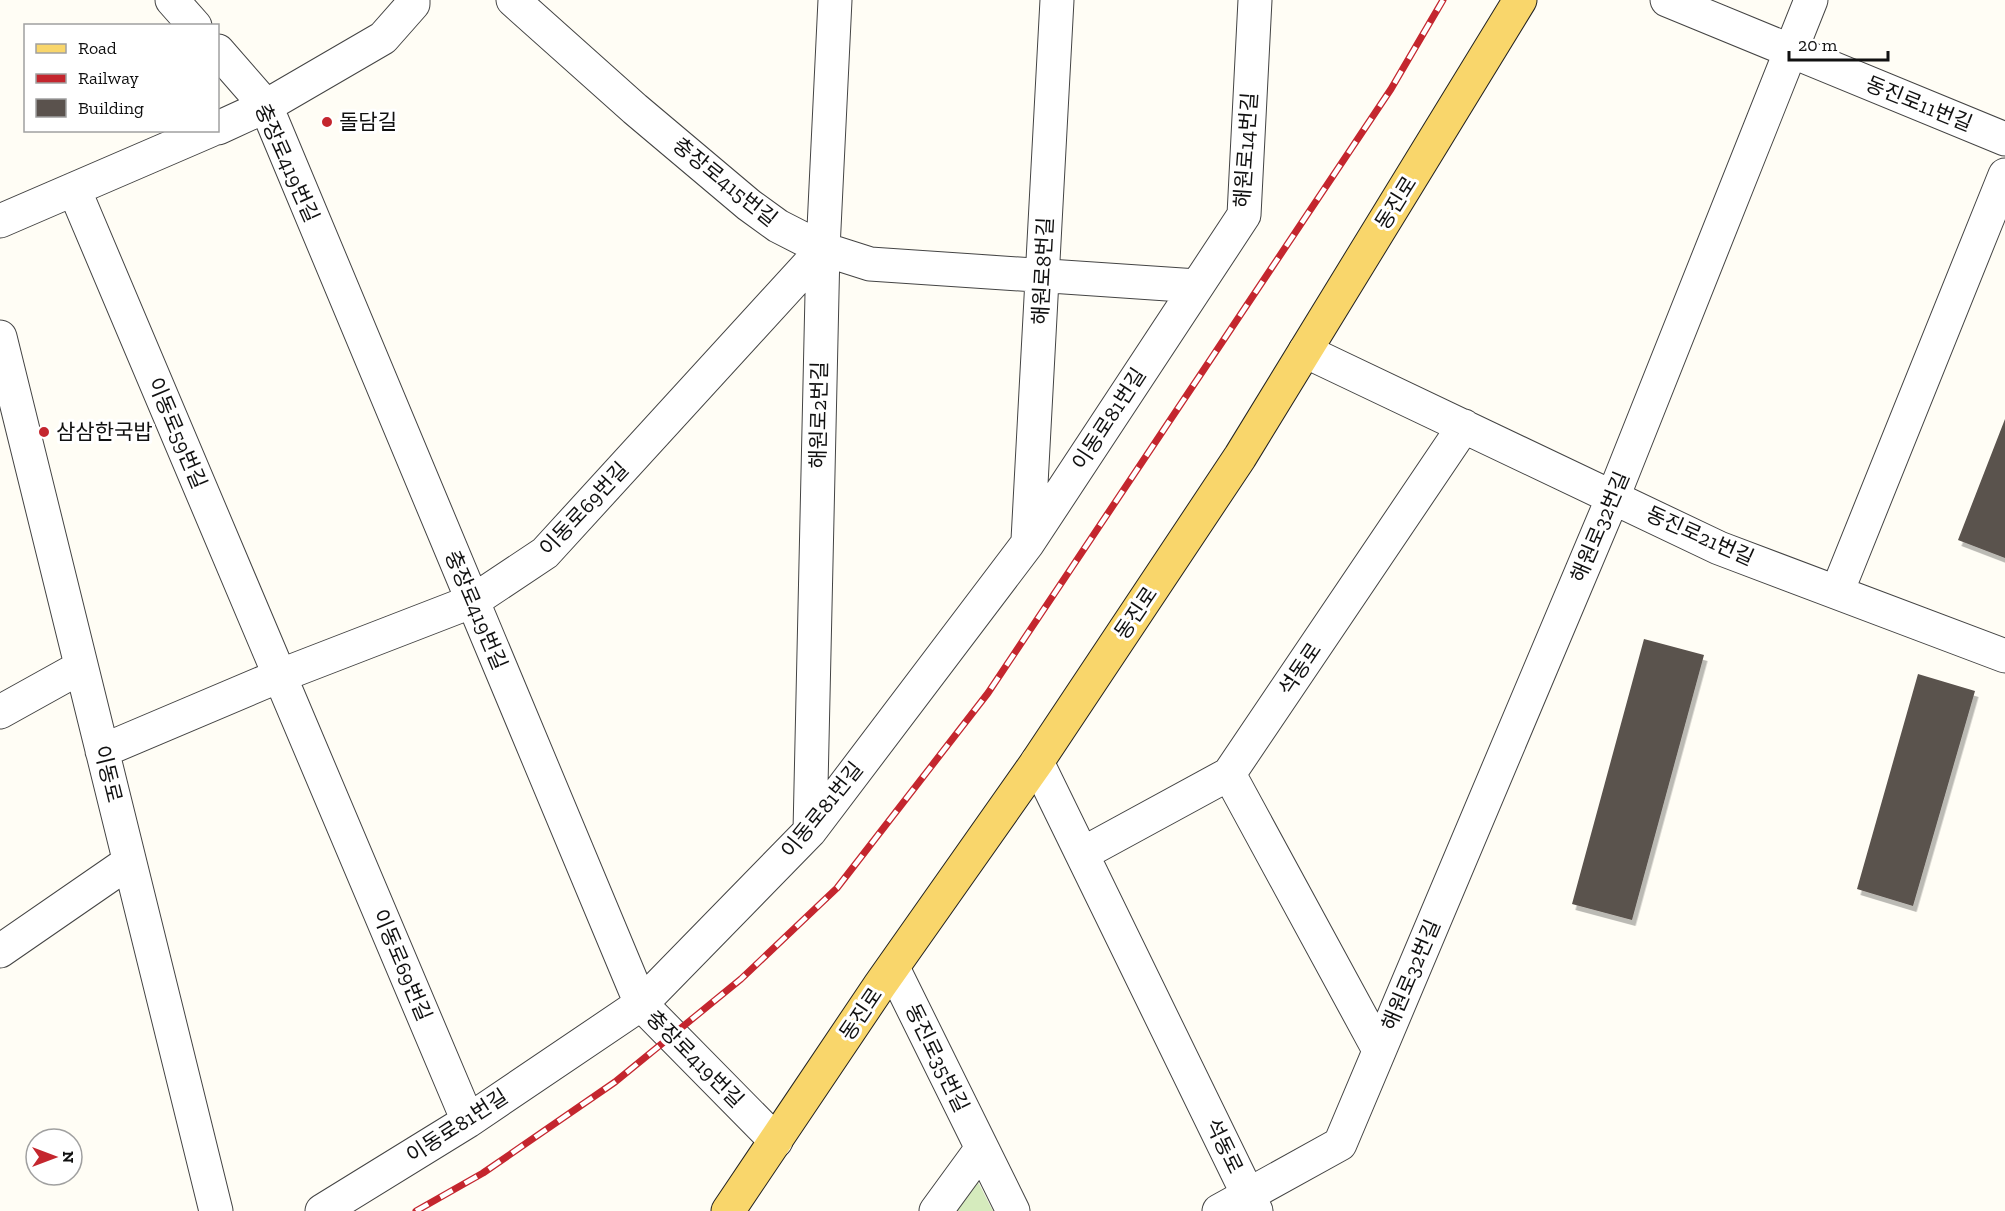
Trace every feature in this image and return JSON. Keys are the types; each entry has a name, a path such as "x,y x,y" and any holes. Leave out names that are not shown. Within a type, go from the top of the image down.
{"main road":[{"name":"동진로","path":"728,1211 893,968 1037,762 1240,457 1520,0"}],"street":[{"path":"172,0 193,24"},
{"path":"219,128 266,106 383,38 413,0"},
{"name":"충장로415번길","path":"513,0 635,109 749,206 778,226 823,249 870,264 1197,286"},
{"name":"해원로2번길","path":"810,831 823,249 835,0"},
{"name":"해원로8번길","path":"1028,543 1057,0"},
{"name":"해원로14번길","path":"1197,286 1244,215 1255,0"},
{"name":"동진로11번길","path":"1667,0 2005,139"},
{"name":"해원로32번길","path":"1219,1211 1253,1204 1340,1144 1613,497 1811,0"},
{"name":"충장로419번길","path":"219,52 266,106 641,1004 776,1141"},
{"path":"0,221 206,132"},
{"path":"1837,592 2005,175"},
{"name":"이동로59번길","path":"74,189 279,676"},
{"name":"이동로69번길","path":"102,751 279,676 472,601 545,554 823,249"},
{"name":"이동로81번길","path":"322,1211 468,1121 641,1004 810,831 1028,543 1197,286"},
{"name":"이동로","path":"0,337 13,453 81,667 216,1211"},
{"name":"동진로21번길","path":"1305,351 1719,548 2005,656"},
{"name":"석동로","path":"1082,854 1229,774 1464,426"},
{"path":"0,712 81,667"},
{"name":"이동로69번길","path":"279,676 468,1121"},
{"name":"석동로","path":"1037,762 1253,1204"},
{"name":"해원로32번길","path":"1229,774 1379,1050"},
{"path":"0,951 129,862"},
{"name":"동진로35번길","path":"893,968 1013,1211"},
{"path":"936,1211 982,1148"}],"green space":[{"path":"976,1178 993,1211 953,1211"}],"building":[{"path":"2005,419 2005,558 1958,540"},
{"path":"1644,639 1704,655 1632,920 1572,904"},
{"path":"1918,674 1975,691 1913,906 1857,889"}],"railway":[{"path":"416,1211 483,1173 615,1082 741,979 837,888 988,693 1391,89 1443,0"}],"place":[{"name":"돌담길","path":"327,122"},
{"name":"삼삼한국밥","path":"44,432"}]}
